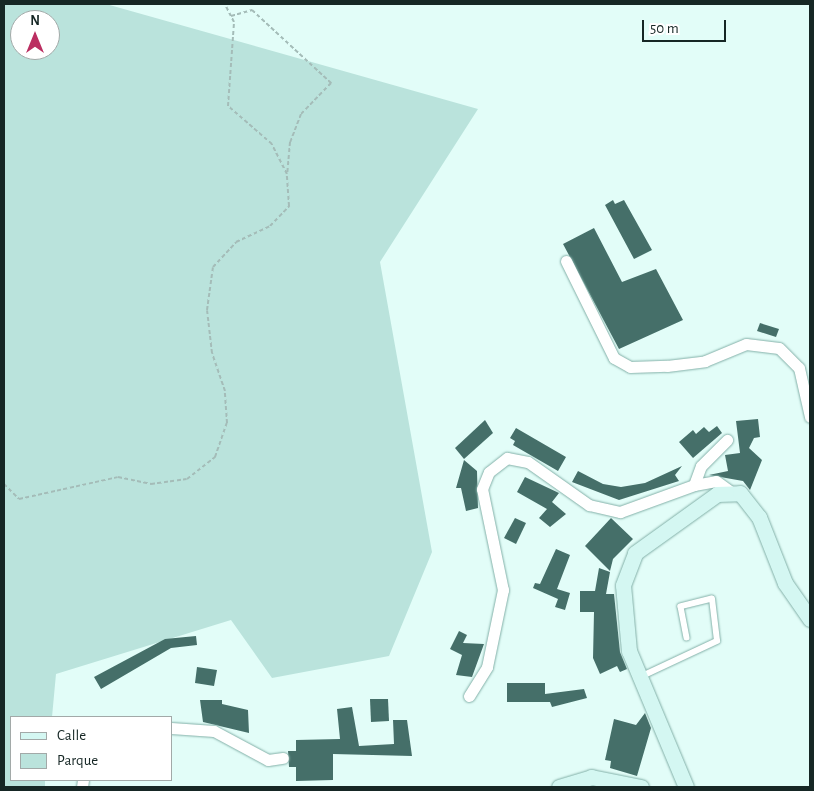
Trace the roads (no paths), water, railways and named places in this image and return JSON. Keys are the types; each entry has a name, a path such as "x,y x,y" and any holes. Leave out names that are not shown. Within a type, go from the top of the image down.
{"street":[{"path":"566,261 614,358 630,367 667,366 705,361 746,344 779,348 799,368 810,417"},
{"path":"694,485 702,466 727,440"},
{"path":"469,696 487,666 503,590 482,489 489,472 508,458 528,462 589,505 620,512 694,485 716,481 730,491 740,493 759,517 785,583 810,619"},
{"path":"686,787 629,651 623,585 626,568 635,553 683,515 730,491"},
{"path":"172,728 214,731 268,760 283,758"},
{"path":"559,787 591,776 641,787"}],"lane":[{"path":"640,677 717,642 712,599 681,607 687,637"}]}
